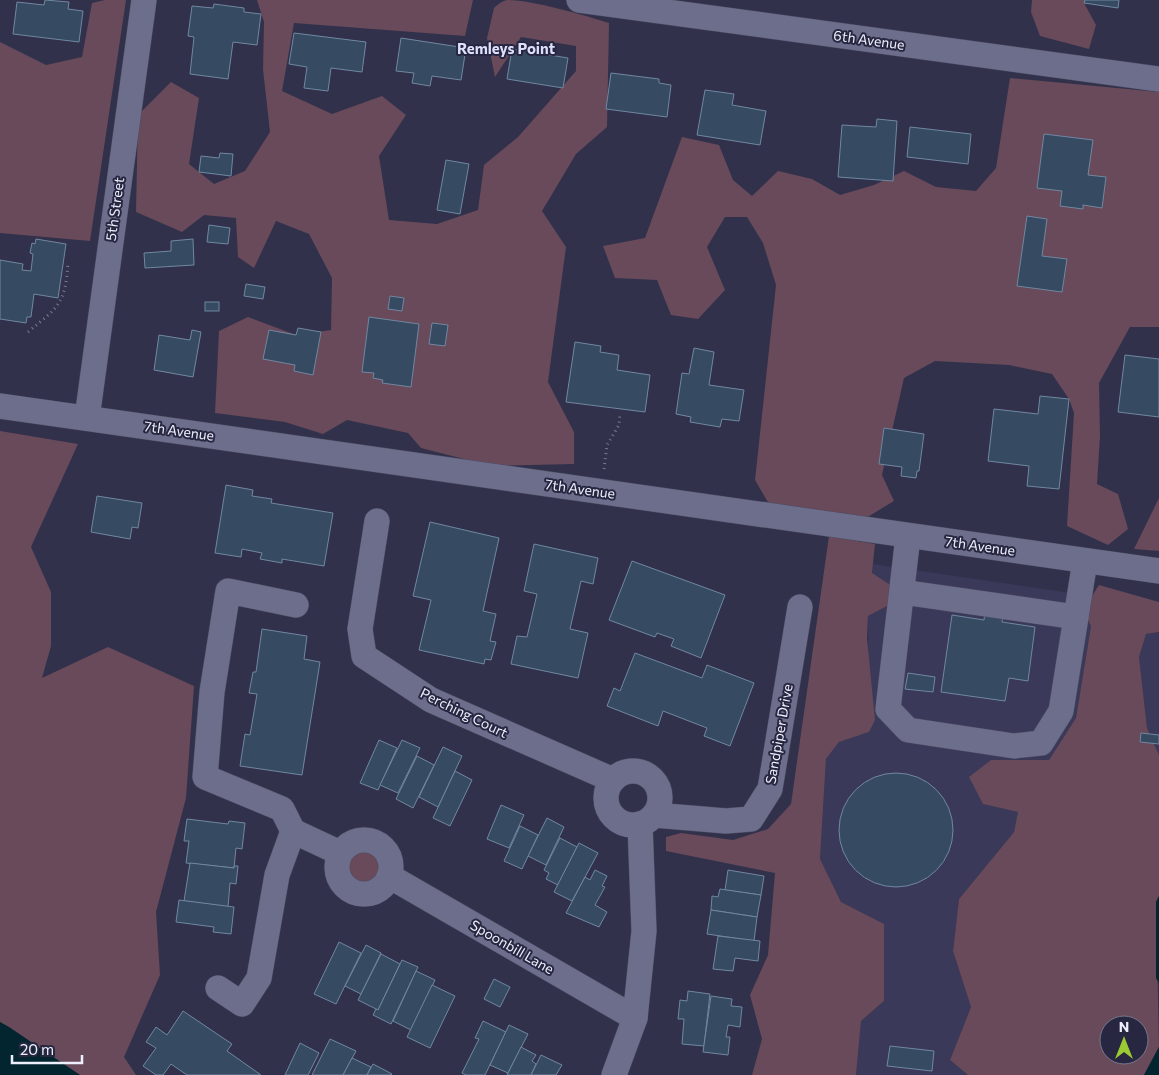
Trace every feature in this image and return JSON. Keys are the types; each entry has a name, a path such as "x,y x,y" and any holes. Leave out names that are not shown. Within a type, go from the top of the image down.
{"street":[{"name":"5th Street","path":"87,418 144,0"},
{"name":"6th Avenue","path":"580,0 1159,79"},
{"name":"7th Avenue","path":"0,406 1159,571"},
{"name":"Perching Court","path":"377,521 360,629 364,656 431,700 613,780"},
{"path":"908,536 888,709 908,730 1014,746 1041,742 1061,711 1085,561"},
{"path":"296,605 228,591 212,692 205,777 282,809 293,830 340,852"},
{"path":"902,592 1076,617"},
{"name":"Sandpiper Drive","path":"613,780 606,792 608,810 622,823 647,819 726,821 751,819 770,789 800,607"},
{"path":"613,780 624,772 633,770 650,776 659,790 658,807 647,819 644,931 635,1018 614,1075"},
{"path":"218,988 242,1004 259,978 277,875 293,830"},
{"path":"354,841 373,841 386,851 390,859 389,876 385,884 371,893 353,892 340,879 336,870 340,852 354,841"},
{"name":"Spoonbill Lane","path":"389,876 635,1018"}],"path":[{"path":"28,332 60,305 66,289 68,264"},
{"path":"601,492 607,445 619,425 620,414"}],"shaded area":[{"path":"105,0 126,0 90,241 0,233 0,42 46,65 82,57 92,3"},
{"path":"257,0 473,0 465,36 294,23 282,91 332,114 382,96 406,115 379,156 389,220 437,224 478,210 484,165 518,137 576,71 576,46 521,37 495,77 487,38 494,8 507,0 530,2 609,23 607,127 576,154 542,211 566,247 548,382 574,432 574,464 491,466 421,448 408,433 347,420 323,434 285,422 215,413 219,331 248,317 296,335 331,330 332,278 309,234 276,221 254,268 238,257 236,218 204,215 182,232 136,212 138,115 171,82 199,98 189,164 214,184 245,171 270,132 263,69 264,22"},
{"path":"1032,0 1085,0 1084,3 1096,25 1089,49 1040,36 1031,12"},
{"path":"1010,78 1159,92 1159,327 1130,327 1099,383 1100,436 1097,484 1118,494 1128,529 1108,545 1067,526 1074,413 1069,399 1052,374 1009,365 935,361 904,378 882,475 894,501 866,518 769,504 755,480 776,285 763,243 747,217 725,217 707,247 725,290 698,319 671,315 657,280 615,278 603,246 645,238 682,137 719,145 733,180 752,196 778,171 812,179 840,195 874,185 904,171 936,187 976,191 996,168"},
{"path":"0,431 78,444 31,547 51,592 51,646 42,678 108,647 194,686 186,798 156,912 160,975 124,1057 136,1075 80,1075 0,1022"},
{"path":"1159,498 1159,551 1134,549"},
{"path":"829,536 875,544 872,573 892,586 891,604 868,616 867,638 875,720 869,732 839,742 826,759 820,859 841,902 884,924 884,1001 861,1021 856,1075 752,1075 762,1039 750,995 768,955 775,873 666,851 666,837 681,833 733,840 768,829 791,804"},
{"path":"873,564 1092,596 1083,610 1091,626 1076,718 1049,760 991,760 983,804 1018,812 1014,832 959,899 953,951 971,1007 950,1060 968,1075 856,1075 861,1021 884,1001 884,925 841,902 820,860 826,759 839,742 869,732 868,616 891,604 872,573"},
{"path":"1099,585 1159,602 1159,632 1146,634 1139,657 1147,728 1159,755 1159,896 1156,902 1159,1047 1144,1075 968,1075 950,1060 971,1007 953,951 959,899 1014,832 1018,812 983,804 969,777 991,760 1049,760 1076,718 1091,626 1083,610"},
{"path":"1159,632 1159,755 1147,728 1139,657 1146,634"},
{"path":"366,846 374,849 380,855 383,867 380,879 374,885 358,888 350,885 344,879 341,863 344,855 350,849"}],"water":[{"path":"1159,896 1159,983 1156,978 1156,902"},
{"path":"0,1022 9,1027 80,1075 0,1075"},
{"path":"1159,1047 1159,1075 1144,1075"}],"building":[{"path":"45,0 69,2 68,9 83,11 79,42 13,34 17,2 44,5"},
{"path":"1085,0 1119,0 1118,8 1084,3"},
{"path":"214,4 244,8 244,12 261,14 257,45 233,42 228,79 190,74 194,37 188,36 192,6 213,8"},
{"path":"294,33 366,42 362,72 331,68 328,91 304,88 307,67 289,64"},
{"path":"401,38 466,48 461,80 432,76 430,86 412,83 414,73 396,71"},
{"path":"512,49 568,58 563,88 507,79"},
{"path":"611,73 659,79 659,83 671,85 667,117 606,109"},
{"path":"705,90 734,94 732,105 766,111 760,145 697,135"},
{"path":"877,119 897,121 893,181 838,177 842,125 876,127"},
{"path":"910,127 971,134 968,164 907,157"},
{"path":"1044,134 1093,140 1088,175 1106,177 1102,208 1083,205 1083,209 1060,206 1062,191 1037,188"},
{"path":"220,153 233,154 231,176 199,172 201,156 219,158"},
{"path":"446,160 469,164 460,214 437,210"},
{"path":"1027,216 1047,219 1042,256 1067,259 1062,292 1017,286"},
{"path":"209,225 230,228 228,244 207,242"},
{"path":"36,239 66,244 58,298 34,294 31,317 27,317 26,323 0,319 0,260 23,264 22,270 31,271 33,254 30,253 32,243 35,244"},
{"path":"193,239 194,265 145,268 144,253 171,251 171,241"},
{"path":"246,284 265,287 263,299 244,296"},
{"path":"390,296 404,298 402,311 388,309"},
{"path":"205,302 219,302 219,311 205,311"},
{"path":"369,317 419,324 411,387 382,383 383,380 373,378 374,373 362,372"},
{"path":"432,323 448,325 445,346 429,344"},
{"path":"298,328 321,332 313,375 294,371 295,365 263,359 269,330 296,335"},
{"path":"192,330 201,332 193,377 154,370 159,335 190,340"},
{"path":"575,342 601,346 600,352 619,355 617,370 650,375 645,412 566,402"},
{"path":"694,348 714,352 709,385 744,390 739,421 722,419 720,427 690,422 691,417 676,414 682,373 689,374"},
{"path":"1125,355 1159,359 1159,417 1118,412"},
{"path":"1040,396 1069,399 1059,489 1027,486 1029,466 988,461 994,409 1038,414"},
{"path":"884,428 924,434 919,471 917,471 916,478 901,476 902,467 879,464"},
{"path":"226,485 253,490 252,496 272,499 271,503 333,513 324,566 282,559 282,563 260,559 262,553 242,549 241,557 215,553"},
{"path":"97,496 142,503 138,528 132,527 130,539 91,532"},
{"path":"430,522 499,538 483,611 496,614 490,641 496,642 491,660 485,659 484,664 419,650 431,600 413,596"},
{"path":"534,544 598,558 593,584 581,581 570,629 588,633 578,678 511,664 517,636 527,637 537,594 524,591"},
{"path":"632,561 725,595 701,658 671,646 674,639 657,633 655,637 609,620"},
{"path":"985,613 1003,615 1002,622 1035,627 1028,681 1009,678 1005,701 941,692 952,615 984,620"},
{"path":"262,629 307,636 304,659 320,662 302,775 240,766 245,734 250,735 257,694 249,693 253,672 256,672"},
{"path":"635,653 702,678 707,665 754,683 730,746 704,736 707,728 663,711 658,726 607,706 614,688 620,691"},
{"path":"908,673 935,677 933,692 905,689"},
{"path":"1141,733 1159,735 1159,744 1140,742"},
{"path":"379,740 397,748 378,790 360,783"},
{"path":"402,740 420,748 398,793 380,785"},
{"path":"443,747 462,756 438,807 419,797"},
{"path":"417,756 434,765 413,808 396,799"},
{"path":"455,771 472,780 450,826 433,818"},
{"path":"896,773 918,778 936,790 948,808 953,830 948,852 936,870 918,882 896,887 874,882 856,870 844,852 839,830 844,808 856,790 874,778"},
{"path":"501,805 524,815 509,848 487,839"},
{"path":"547,818 564,827 546,865 528,856"},
{"path":"187,819 228,824 229,821 245,823 242,849 236,848 234,868 186,863 189,841 184,841"},
{"path":"520,826 538,835 522,869 504,861"},
{"path":"560,838 577,847 558,885 546,879 549,873 544,870"},
{"path":"579,843 598,853 572,901 554,892"},
{"path":"190,863 234,868 234,866 238,866 236,884 230,883 228,907 184,901"},
{"path":"595,870 607,876 602,886 605,887 595,905 607,912 599,927 566,913 585,877 590,880"},
{"path":"728,870 764,876 761,895 725,890"},
{"path":"720,889 761,895 757,917 711,910 712,896 718,897"},
{"path":"179,900 234,907 231,934 213,932 214,927 176,922"},
{"path":"711,910 757,917 754,941 707,934"},
{"path":"718,936 760,941 758,961 735,958 733,971 713,969"},
{"path":"339,942 361,953 336,1004 314,994"},
{"path":"366,945 381,953 361,994 345,986"},
{"path":"381,954 400,964 378,1010 358,1000"},
{"path":"402,960 418,967 391,1024 373,1015 376,1009 378,1010"},
{"path":"416,971 435,980 411,1030 393,1021"},
{"path":"494,979 510,987 500,1007 484,999"},
{"path":"432,985 455,996 430,1048 407,1037"},
{"path":"688,991 710,994 704,1046 682,1044 684,1019 678,1019 680,1000 687,1001"},
{"path":"711,996 732,999 731,1006 742,1007 740,1027 728,1025 726,1037 730,1037 728,1055 703,1052"},
{"path":"183,1011 232,1044 227,1051 261,1075 187,1075 171,1064 163,1075 156,1075 143,1066 156,1048 146,1042 156,1027 167,1035"},
{"path":"483,1021 506,1032 485,1075 466,1075 462,1073 479,1039 475,1038"},
{"path":"509,1025 528,1034 508,1073 490,1065"},
{"path":"330,1039 356,1051 343,1075 312,1075"},
{"path":"300,1043 319,1053 308,1075 285,1075"},
{"path":"890,1046 934,1051 932,1071 887,1066"},
{"path":"521,1047 536,1055 532,1061 536,1064 531,1075 507,1075"},
{"path":"541,1055 562,1065 556,1075 531,1075"},
{"path":"352,1058 371,1067 367,1075 343,1075"},
{"path":"373,1064 392,1074 367,1075"}],"district":[{"name":"Remleys Point","path":"506,49"}]}
